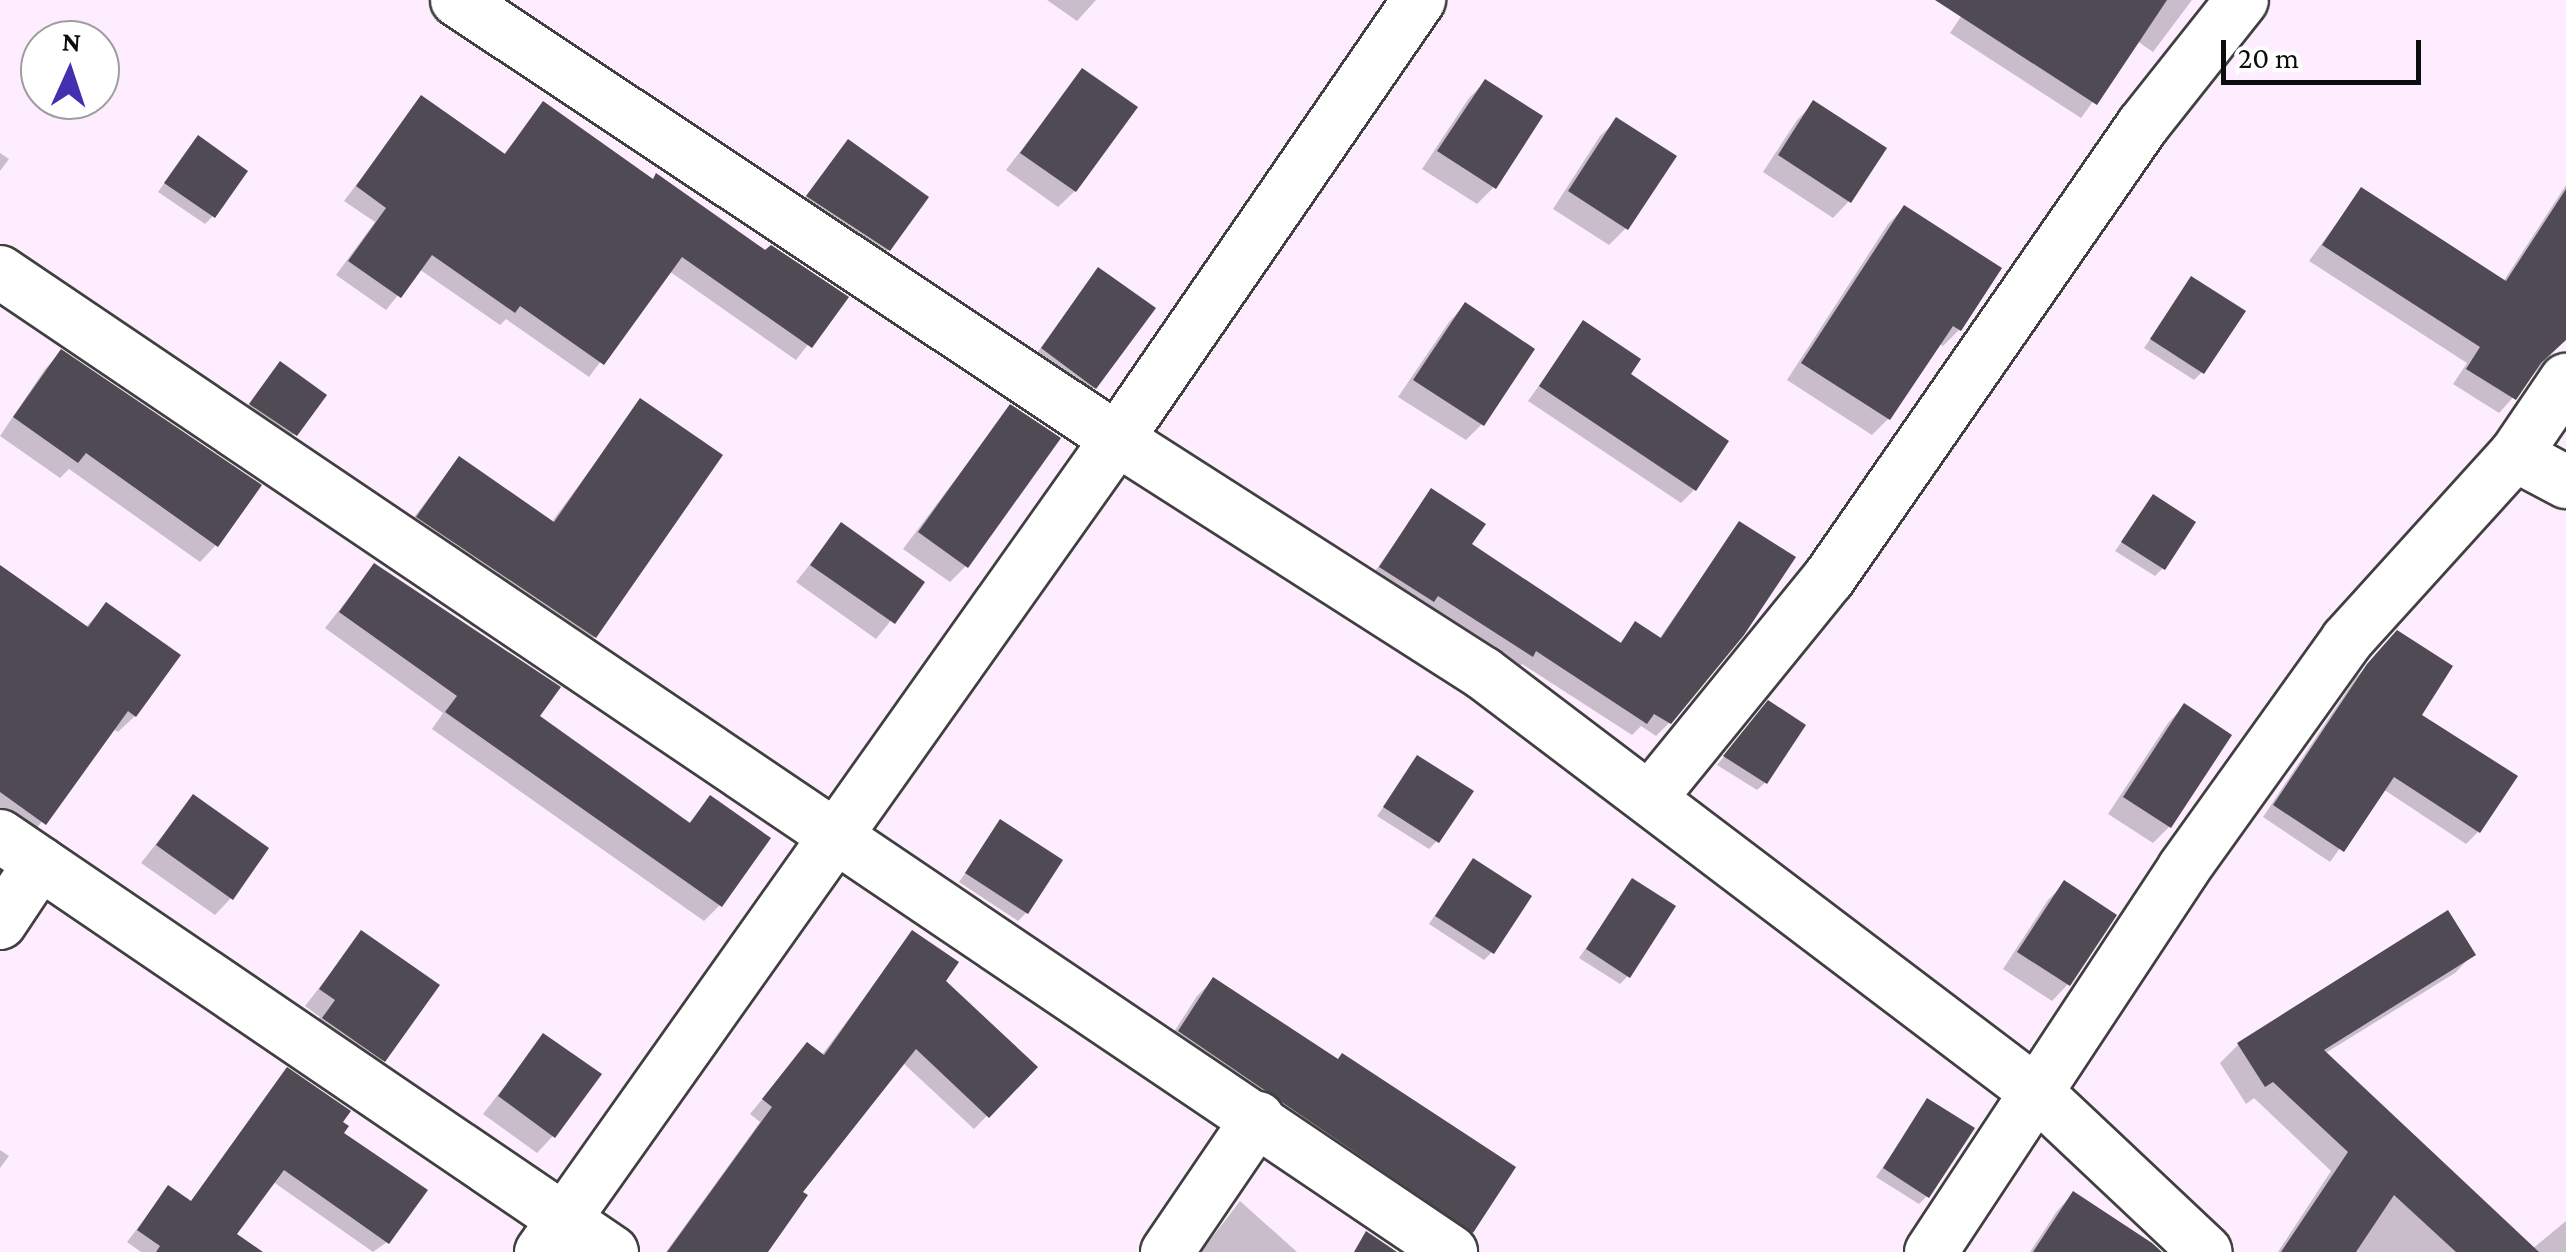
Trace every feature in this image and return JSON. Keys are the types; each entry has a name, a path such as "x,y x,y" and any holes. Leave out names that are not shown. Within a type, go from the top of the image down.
{"street":[{"path":"457,0 515,16 1116,440 1483,673 2036,1092 2206,1252"},
{"path":"552,1236 1116,440 1419,0"},
{"path":"1650,798 1829,578 2143,126 2242,0"},
{"path":"0,272 1258,1118 1451,1252"},
{"path":"1932,1252 2184,868 2346,640 2515,455 2566,380"},
{"path":"2515,455 2566,482"},
{"path":"0,924 20,850 552,1236 612,1252"},
{"path":"1167,1252 1258,1118"}],"building":[{"path":"1935,0 2167,0 2097,105"},
{"path":"1082,68 1138,107 1076,192 1020,153"},
{"path":"1485,79 1543,116 1496,189 1437,151"},
{"path":"421,95 505,154 543,101 653,179 656,173 765,250 771,245 849,297 812,348 682,257 604,365 520,306 515,313 432,255 401,298 348,261 386,208 356,186"},
{"path":"1813,100 1887,148 1851,203 1778,155"},
{"path":"1616,117 1677,156 1628,230 1568,191"},
{"path":"198,135 248,171 215,218 164,183"},
{"path":"848,139 929,197 890,251 806,196"},
{"path":"2361,187 2506,281 2566,189 2566,340 2541,363 2516,400 2466,369 2480,347 2322,245"},
{"path":"1904,205 2002,268 1961,331 1953,326 1890,420 1801,363"},
{"path":"1098,267 1156,308 1096,389 1041,348"},
{"path":"2191,276 2246,311 2204,374 2150,339"},
{"path":"1465,302 1535,349 1484,426 1413,380"},
{"path":"1583,320 1641,359 1631,374 1729,441 1696,491 1539,386"},
{"path":"61,349 262,485 218,547 86,453 78,463 13,417"},
{"path":"280,361 327,395 297,436 249,404"},
{"path":"640,398 723,455 596,638 416,517 459,456 554,522"},
{"path":"1010,404 1061,438 968,568 918,532"},
{"path":"1431,488 1486,524 1472,544 1621,643 1635,621 1661,638 1739,521 1796,557 1744,635 1671,724 1654,714 1647,724 1536,651 1533,657 1438,596 1434,602 1379,567"},
{"path":"2153,494 2196,522 2165,570 2121,542"},
{"path":"841,522 925,582 895,624 810,565"},
{"path":"374,563 561,687 540,716 690,823 710,795 771,838 722,907 445,712 457,696 339,612"},
{"path":"0,565 88,627 106,602 181,655 136,717 128,711 46,825 0,792"},
{"path":"2397,630 2453,666 2422,715 2518,776 2480,833 2394,777 2344,852 2273,805 2367,664"},
{"path":"1768,700 1806,725 1767,784 1723,756"},
{"path":"2184,703 2232,735 2171,828 2123,797"},
{"path":"1417,755 1474,791 1439,843 1383,807"},
{"path":"193,794 269,848 233,900 156,845"},
{"path":"1000,819 1063,860 1028,914 965,873"},
{"path":"1473,858 1532,896 1494,954 1435,916"},
{"path":"1632,878 1676,906 1630,978 1586,949"},
{"path":"2064,880 2117,915 2070,986 2017,952"},
{"path":"2448,910 2476,955 2324,1050 2539,1252 2456,1252 2394,1195 2356,1252 2281,1252 2348,1152 2273,1082 2265,1087 2237,1043"},
{"path":"361,930 440,985 385,1062 322,1018 335,1000 319,989"},
{"path":"912,930 959,962 946,981 1038,1067 989,1118 916,1049 803,1192 808,1195 768,1252 667,1252 772,1107 762,1099 807,1042 824,1055"},
{"path":"1213,977 1338,1059 1342,1053 1516,1167 1473,1233 1178,1031"},
{"path":"543,1033 602,1074 555,1138 498,1096"},
{"path":"287,1067 351,1111 343,1122 349,1126 344,1133 428,1190 389,1244 284,1170 237,1234 263,1252 156,1252 160,1246 137,1230 168,1185 191,1201"},
{"path":"1927,1098 1975,1128 1929,1198 1883,1168"},
{"path":"2073,1191 2152,1243 2162,1252 2033,1252"},
{"path":"1366,1231 1397,1252 1354,1252"}]}
